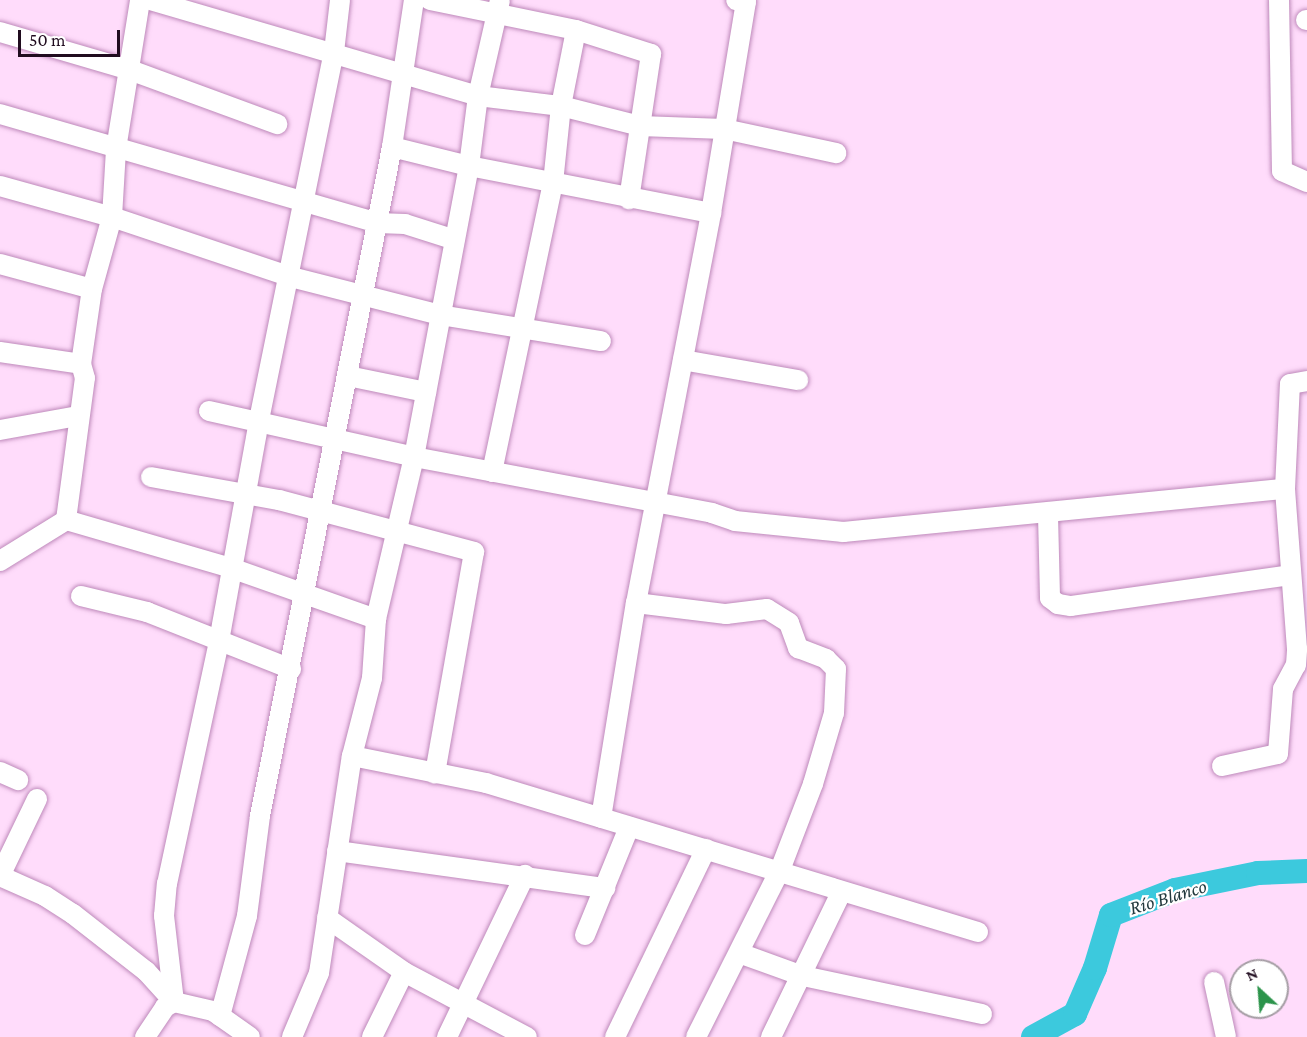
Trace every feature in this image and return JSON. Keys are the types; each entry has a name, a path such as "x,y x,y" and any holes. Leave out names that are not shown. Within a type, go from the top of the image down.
{"street":[{"path":"66,520 78,416 85,378 81,364 92,290 112,216 116,149 140,0"},
{"path":"150,0 478,96 561,106 640,126 724,129 836,153"},
{"path":"174,1002 164,915 167,884 219,641 259,420 291,277 334,52 340,0"},
{"path":"220,1016 247,916 260,816 322,513 362,294 392,147 414,0"},
{"path":"430,0 499,8 651,54 629,199"},
{"path":"601,818 636,603 711,213 746,2 736,0"},
{"path":"1279,0 1282,171 1307,182"},
{"path":"292,1037 319,973 352,756 372,678 376,619 398,535 414,457 469,166 478,96 499,8"},
{"path":"492,471 520,328 553,183 561,106 576,30"},
{"path":"0,32 130,70 277,124"},
{"path":"0,114 377,223 405,224 455,240"},
{"path":"392,147 469,166 629,199 711,213"},
{"path":"0,186 112,216 291,277 440,315 601,340"},
{"path":"0,264 92,290"},
{"path":"0,352 81,364"},
{"path":"683,360 798,380"},
{"path":"348,376 426,392"},
{"path":"1222,766 1278,754 1283,689 1296,665 1285,489 1290,384 1307,381"},
{"path":"209,411 259,420 414,457 657,502 735,521 843,532 1048,515 1285,489"},
{"path":"0,430 78,416"},
{"path":"151,477 246,493 398,535 474,552 435,774"},
{"path":"1048,515 1050,598 1058,604 1071,606 1291,575"},
{"path":"0,561 66,520 231,568 376,619"},
{"path":"81,596 147,612 291,669"},
{"path":"636,603 726,614 766,609 789,623 798,648 826,658 836,669 834,713 813,784 780,870 696,1037"},
{"path":"352,756 486,783 780,870 841,893 978,932"},
{"path":"0,772 18,780"},
{"path":"37,799 0,876 45,896 73,914 146,971 174,1002 220,1016 250,1037"},
{"path":"585,935 629,827"},
{"path":"615,1037 706,849"},
{"path":"337,851 525,875 605,888"},
{"path":"447,1037 525,875"},
{"path":"771,1037 803,976 841,893"},
{"path":"327,918 404,972 463,1000 527,1037"},
{"path":"739,953 803,976 982,1014"},
{"path":"372,1037 404,972"},
{"path":"1214,982 1226,1037"},
{"path":"145,1037 165,1007 174,1002"}],"waterway":[{"name":"Río Blanco","path":"1033,1037 1075,1014 1095,968 1111,915 1175,890 1258,873 1307,871"}]}
